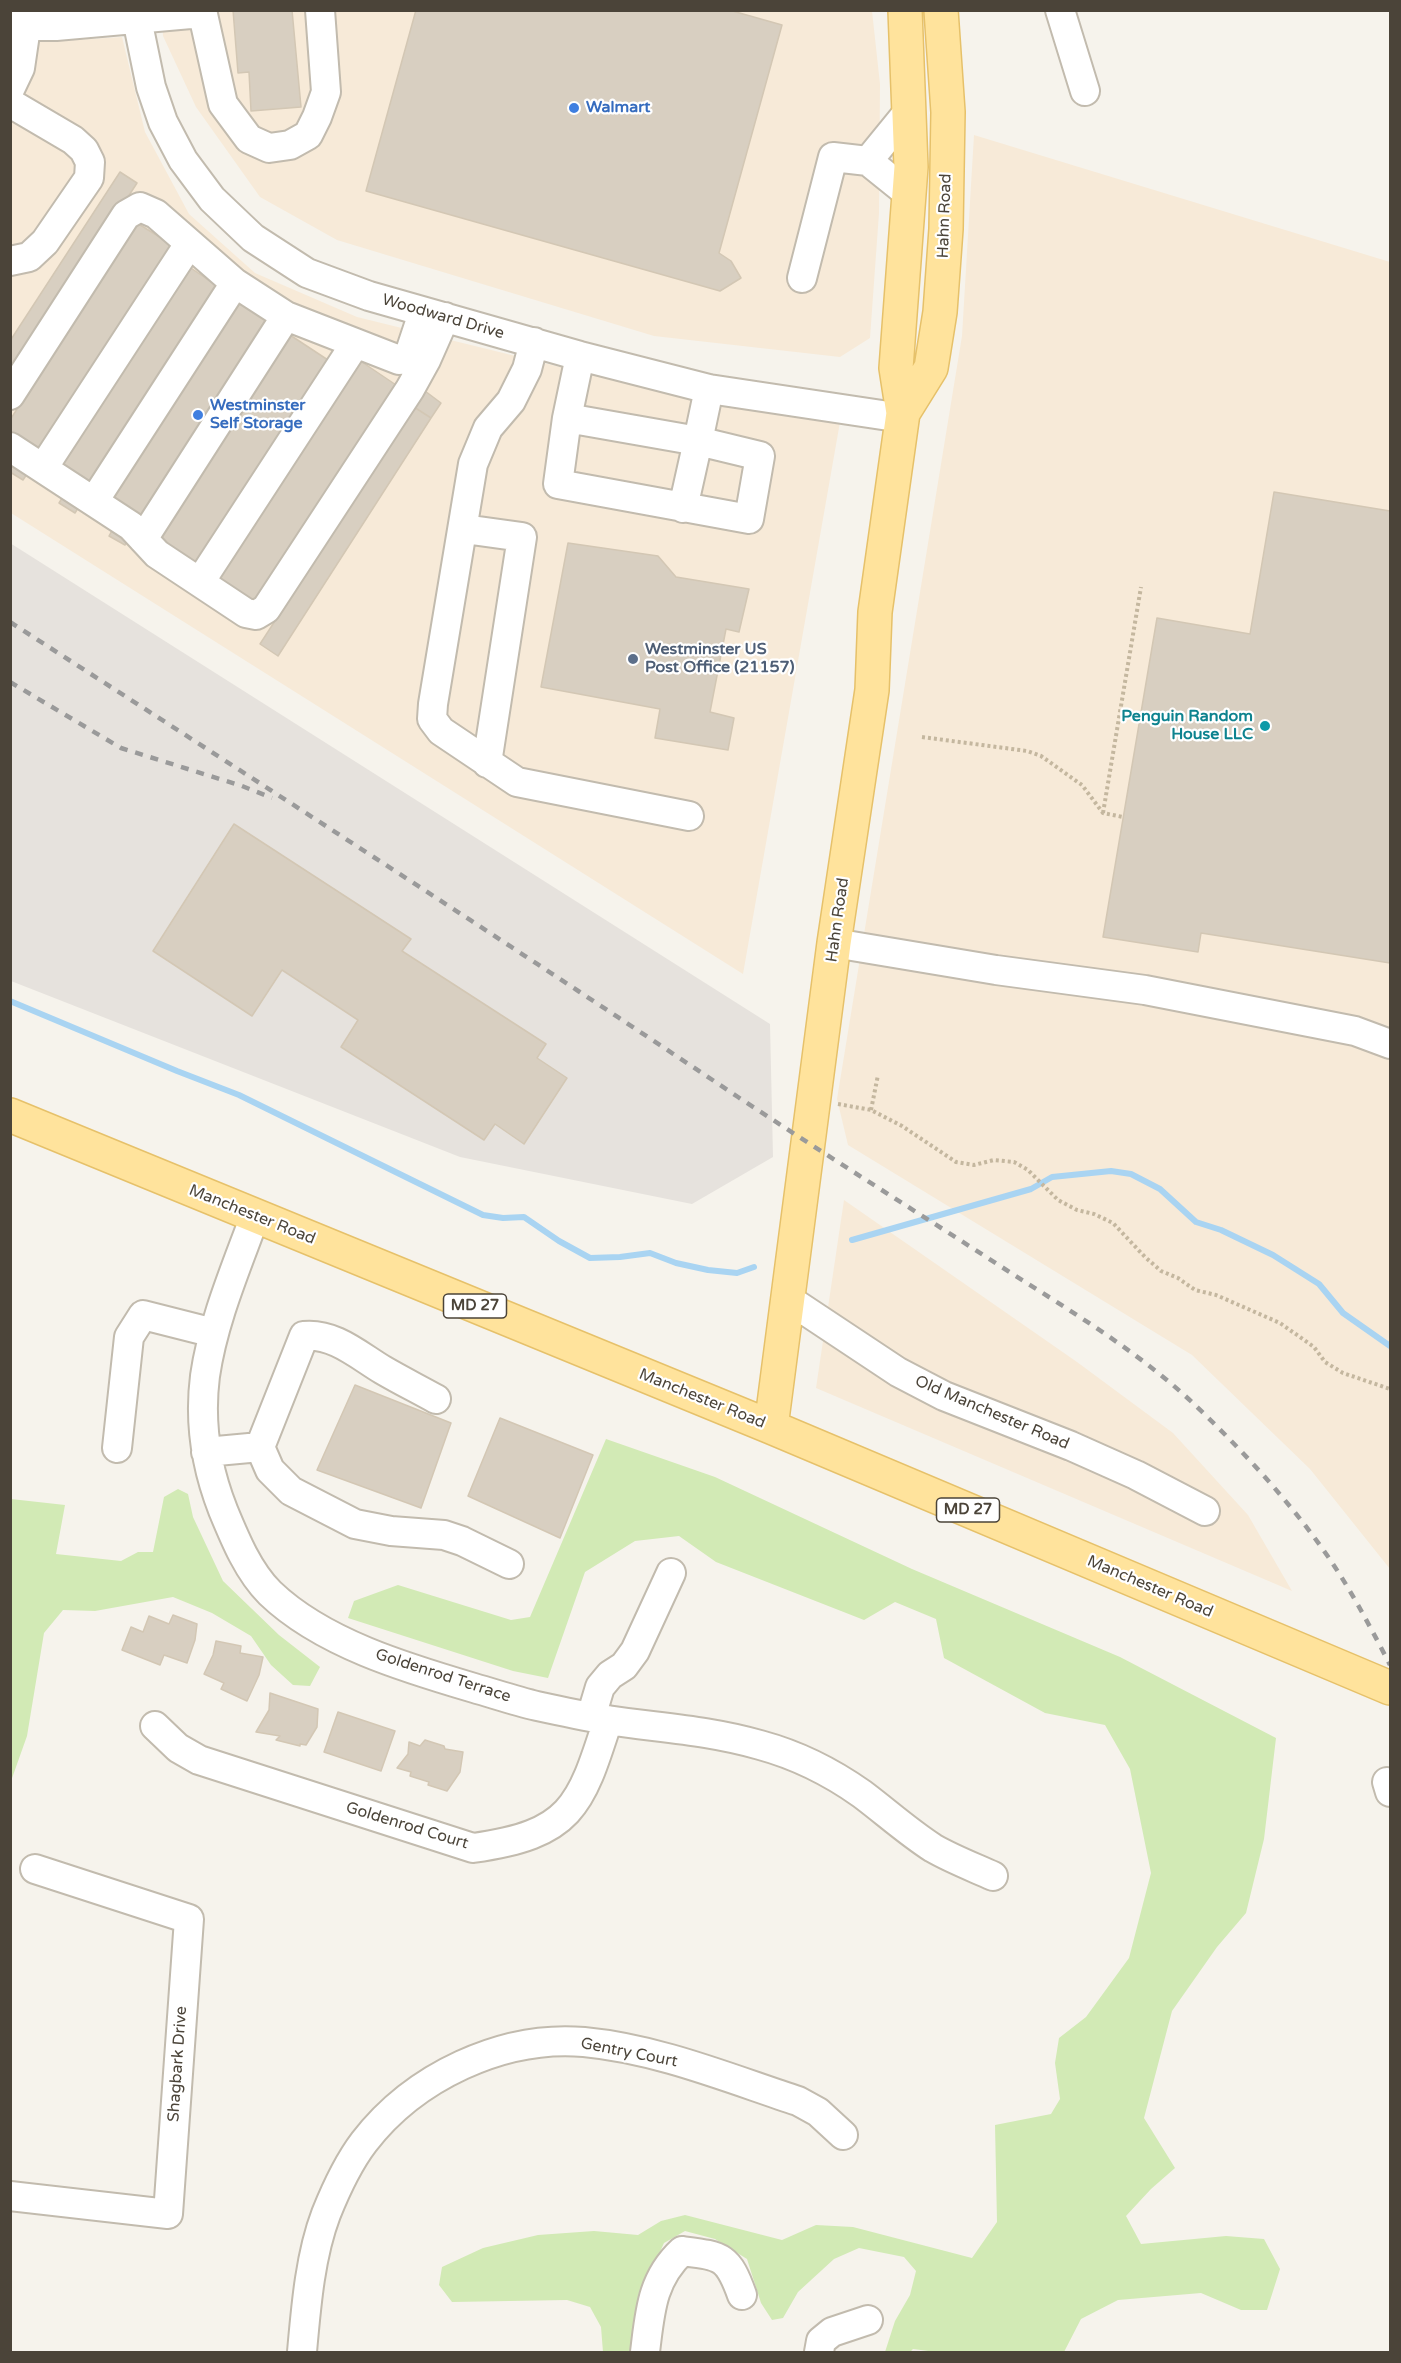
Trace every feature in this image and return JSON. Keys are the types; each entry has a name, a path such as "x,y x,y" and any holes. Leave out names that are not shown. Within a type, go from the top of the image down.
{"main road":[{"name":"Hahn Road","path":"771,1427 834,943 872,690 875,612 902,416 896,368 911,167 905,10"},
{"name":"Hahn Road","path":"902,416 931,368 940,312 946,230 948,112 942,10"},
{"name":"Manchester Road","path":"10,1115 771,1427 1378,1683"}],"street":[{"path":"10,89 20,68 18,27 137,15 202,12 223,104 249,139 270,148 290,145 308,135 326,92 320,10"},
{"path":"1060,10 1085,92"},
{"name":"Woodward Drive","path":"137,15 151,87 164,122 183,160 212,199 253,238 307,273 369,296 580,356 709,389 902,416"},
{"path":"10,104 73,140 84,150 90,162 89,178 45,242 29,257 10,261"},
{"path":"868,161 908,112"},
{"path":"802,278 833,157 868,161 909,194"},
{"path":"10,395 126,215 136,208 146,208 235,283 286,316 394,359 403,360 409,355 434,314"},
{"path":"43,468 189,244"},
{"path":"94,501 235,283"},
{"path":"10,447 131,526 158,554 250,615 263,612 410,388 426,360 434,314"},
{"path":"143,539 286,316"},
{"path":"534,342 527,369 511,401 488,428 473,464 432,719 441,731 517,782 689,816"},
{"path":"200,582 355,344"},
{"path":"567,418 698,441 760,456 748,519 558,484 567,418 580,356"},
{"path":"683,508 709,389"},
{"path":"464,529 522,537 487,763"},
{"path":"834,943 1050,978 1145,990 1355,1030 1390,1044"},
{"name":"Goldenrod Terrace","path":"255,1216 214,1333 205,1377 202,1429 208,1467 220,1503 248,1563 268,1591 286,1607 323,1631 379,1657 447,1680 534,1705 600,1718 720,1735 788,1753 823,1770 861,1793 935,1849 993,1876"},
{"name":"Old Manchester Road","path":"788,1299 889,1366 944,1396 1071,1446 1136,1475 1205,1511"},
{"path":"117,1448 129,1337 143,1315 214,1333"},
{"path":"436,1399 384,1371 344,1345 317,1335 304,1336 260,1447 270,1470 291,1491 355,1524 391,1531 444,1535 462,1540 508,1564"},
{"path":"206,1452 260,1447"},
{"name":"Goldenrod Court","path":"155,1726 178,1749 199,1760 473,1848 512,1842 544,1830 569,1812 590,1774 600,1718 600,1687 610,1675 624,1666 635,1651 671,1573"},
{"name":"Shagbark Drive","path":"10,2196 168,2214 189,1918 35,1869"},
{"name":"Gentry Court","path":"302,2352 314,2260 326,2216 343,2176 359,2150 389,2115 423,2087 455,2068 486,2055 546,2042 574,2042 657,2055 798,2101 818,2112 843,2135"},
{"path":"645,2352 656,2287 669,2263 682,2251 714,2255 733,2269 742,2295"},
{"path":"819,2352 821,2341 832,2332 868,2320"}],"path":[{"path":"1103,813 1141,587"},
{"path":"922,737 1027,751 1041,756 1082,785 1103,813 1123,817"},
{"path":"872,1110 878,1075"},
{"path":"814,1099 872,1110 902,1126 956,1162 974,1165 994,1160 1014,1162 1028,1170 1058,1200 1077,1210 1094,1214 1113,1223 1161,1270 1195,1290 1216,1295 1280,1323 1314,1347 1325,1362 1343,1373 1390,1389"}],"shaded area":[{"path":"162,11 872,11 880,84 879,213 870,338 840,357 654,336 337,240 260,197 196,107 163,36"},
{"path":"122,37 145,132 189,214 255,273 357,317 617,381 840,422 743,974 11,513 10,41 26,43"},
{"path":"974,135 1390,262 1390,1569 1310,1469 1192,1355 848,1145 837,1099 962,336"},
{"path":"10,543 770,1024 773,1157 692,1204 460,1157 11,981"},
{"path":"844,1200 1077,1362 1173,1433 1248,1515 1292,1591 816,1388"}],"green space":[{"path":"606,1439 715,1477 912,1569 1120,1657 1276,1738 1264,1839 1246,1913 1217,1947 1172,2011 1144,2118 1175,2168 1126,2216 1141,2244 1226,2236 1264,2239 1280,2269 1267,2310 1241,2310 1201,2293 1118,2300 1081,2319 1064,2352 936,2352 913,2349 910,2352 885,2352 895,2321 910,2295 916,2271 904,2257 859,2248 834,2259 798,2292 783,2318 772,2320 761,2303 747,2259 715,2239 685,2231 664,2243 653,2267 636,2352 603,2352 601,2327 590,2307 567,2300 452,2302 439,2285 442,2267 483,2248 538,2235 594,2231 638,2235 661,2221 685,2215 782,2240 816,2225 853,2227 972,2258 997,2222 995,2125 1051,2114 1060,2099 1055,2063 1059,2038 1086,2017 1129,1958 1151,1873 1130,1769 1105,1725 1045,1713 944,1658 936,1619 895,1602 864,1620 716,1562 679,1536 635,1541 585,1572 548,1678 513,1671 348,1618 354,1601 398,1585 511,1620 530,1617"},
{"path":"178,1489 188,1494 193,1517 223,1581 279,1635 320,1667 310,1686 293,1685 271,1665 251,1636 212,1613 173,1597 95,1611 63,1610 44,1633 27,1736 11,1781 11,1499 65,1505 56,1554 121,1561 138,1552 153,1552 164,1497"}],"building":[{"path":"233,10 292,10 301,107 251,111 249,72 238,73"},
{"name":"Walmart","path":"416,10 729,10 782,25 719,253 731,261 741,278 720,291 366,191"},
{"path":"120,172 137,183 10,379 10,341"},
{"path":"137,223 174,246 40,455 10,436 10,420"},
{"path":"188,266 220,288 91,488 58,467"},
{"path":"241,295 275,317 142,522 109,500"},
{"path":"290,335 331,362 198,566 158,540"},
{"path":"359,360 399,387 257,607 216,581"},
{"path":"425,391 441,403 431,418 414,407"},
{"path":"414,407 431,418 278,656 260,644"},
{"path":"10,464 29,471 23,480 10,472"},
{"name":"Penguin Random House LLC","path":"1274,492 1390,511 1390,963 1201,933 1198,952 1103,937 1157,618 1250,634"},
{"path":"64,495 80,505 75,513 59,503"},
{"path":"114,527 130,537 125,545 109,536"},
{"name":"Westminster US Post Office (21157)","path":"568,543 658,556 676,577 749,589 739,632 726,629 710,712 734,718 728,750 655,738 660,709 541,687"},
{"path":"234,824 411,939 402,951 546,1044 537,1058 567,1078 524,1144 495,1124 484,1140 341,1047 358,1020 282,970 252,1016 153,951"},
{"path":"355,1385 451,1423 421,1508 317,1470"},
{"path":"500,1418 593,1455 560,1538 468,1496"},
{"path":"173,1615 197,1624 195,1640 187,1663 164,1655 160,1665 122,1650 131,1627 143,1632 149,1616 169,1624"},
{"path":"216,1641 241,1646 240,1653 263,1657 259,1675 247,1701 221,1689 224,1683 204,1674 213,1655"},
{"path":"270,1693 318,1709 317,1727 306,1745 300,1744 300,1746 276,1740 280,1736 256,1732 269,1710"},
{"path":"338,1712 395,1731 381,1771 324,1752"},
{"path":"425,1740 444,1746 445,1749 463,1752 460,1772 447,1791 428,1785 429,1782 410,1776 411,1772 397,1768 408,1754 409,1742 420,1746"}],"waterway":[{"path":"10,1001 239,1095 483,1215 503,1218 524,1217 559,1241 590,1258 650,1253 676,1263 708,1270 737,1273 754,1267"},
{"path":"852,1240 1031,1189 1052,1177 1111,1171 1131,1174 1160,1189 1196,1222 1221,1230 1273,1255 1319,1284 1343,1313 1390,1346"}],"railway":[{"path":"10,622 1083,1319 1154,1369 1196,1406 1250,1460 1283,1498 1337,1571 1390,1665"},
{"path":"10,682 121,748 242,786 272,798"}],"place":[{"name":"Walmart","path":"574,108"},
{"name":"Westminster Self Storage","path":"198,415"},
{"name":"Westminster US Post Office (21157)","path":"633,659"},
{"name":"Penguin Random House LLC","path":"1265,726"}]}
